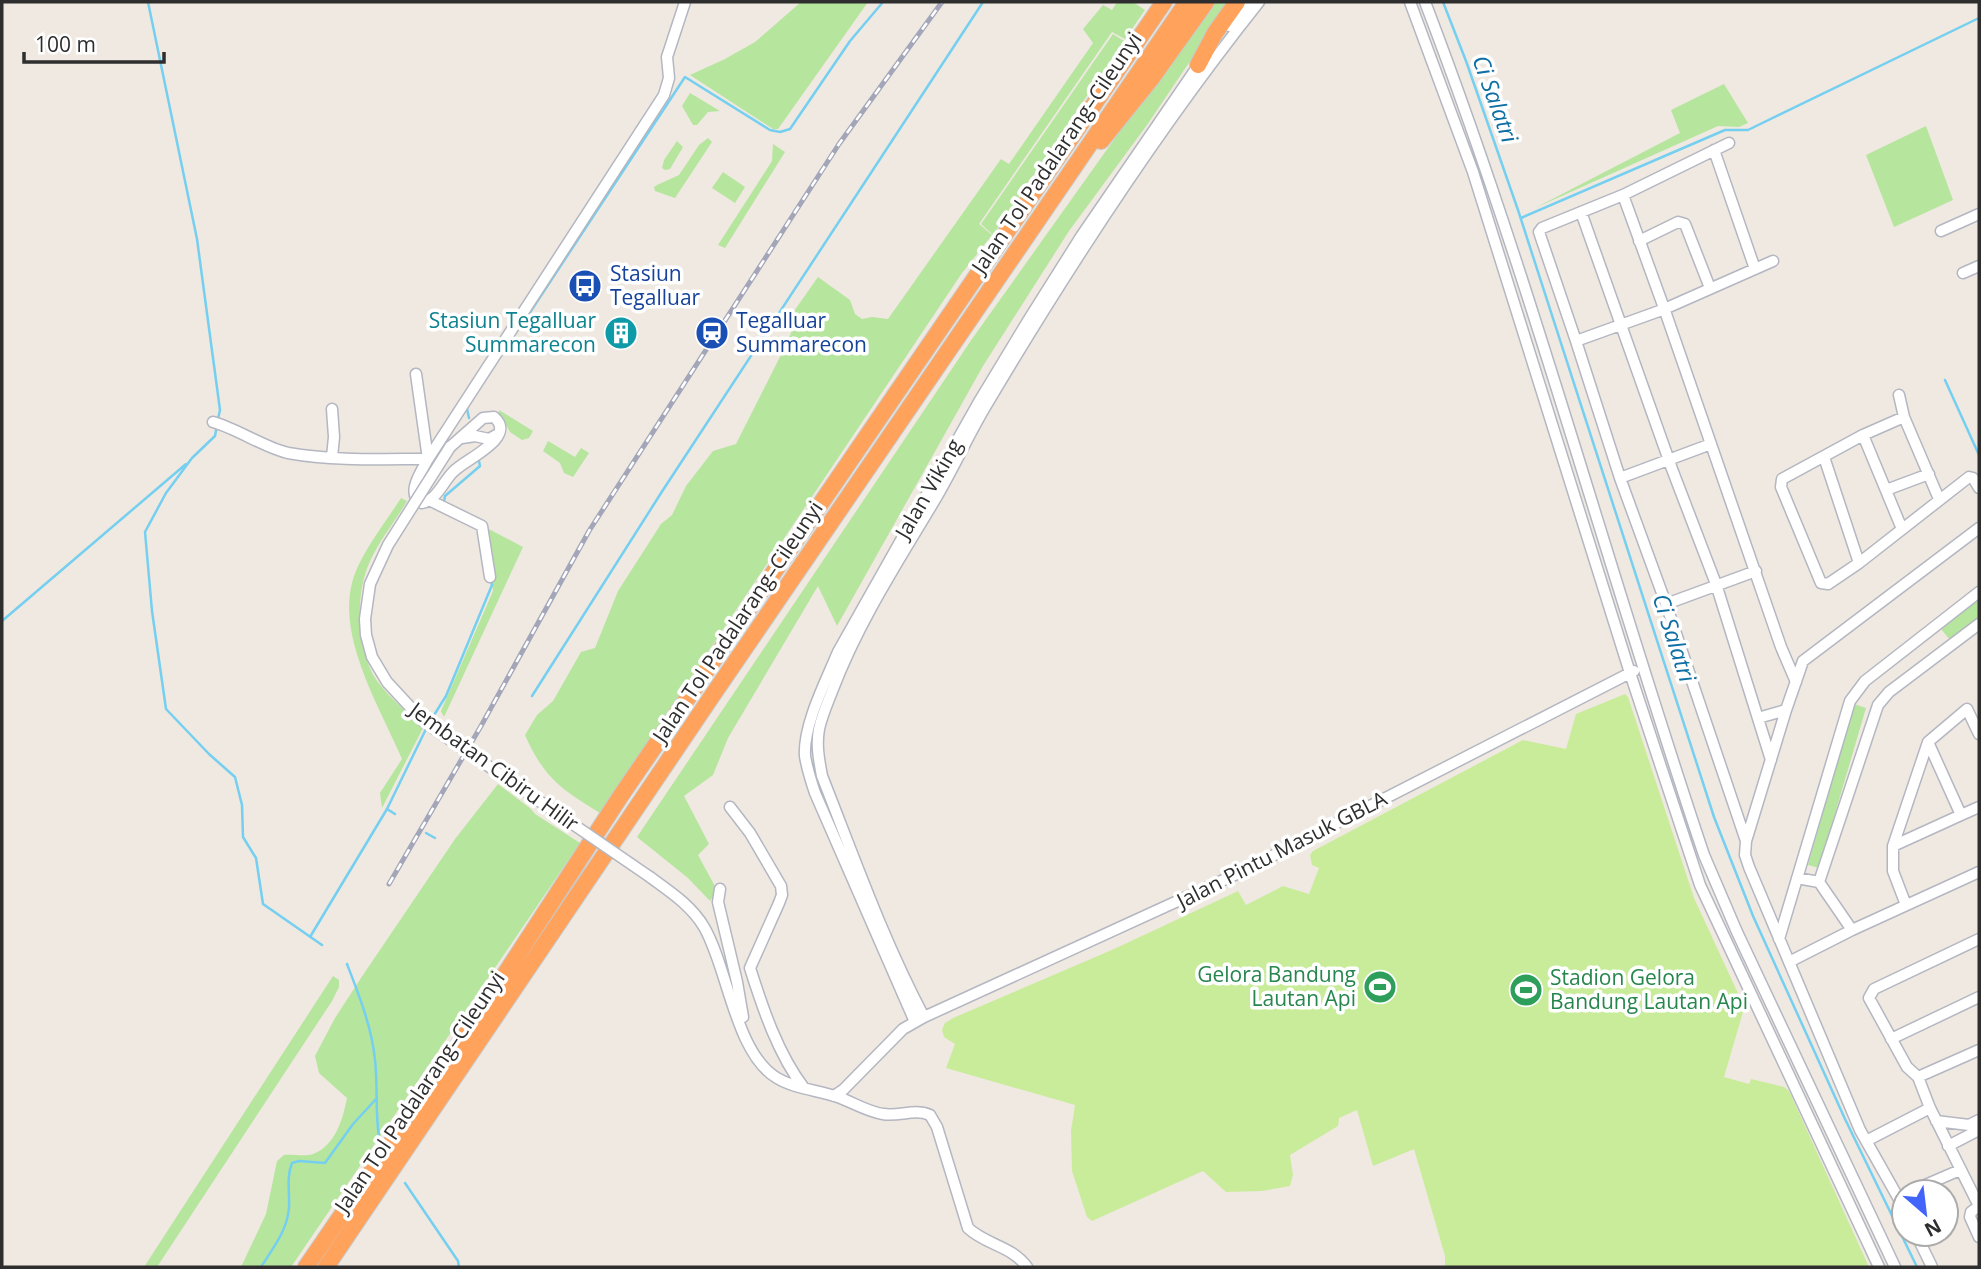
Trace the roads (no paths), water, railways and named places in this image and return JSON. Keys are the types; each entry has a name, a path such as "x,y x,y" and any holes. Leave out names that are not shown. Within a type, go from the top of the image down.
{"highway":[{"name":"Jalan Tol Padalarang–Cileunyi","path":"306,1267 470,1028 613,807 1164,2"},
{"name":"Jalan Tol Padalarang–Cileunyi","path":"326,1267 1187,2"},
{"path":"1044,175 1060,186 1119,121 1206,2"},
{"path":"1198,65 1215,33 1237,2"}],"street":[{"path":"484,443 478,429 480,421 486,417 494,417 500,426 498,434 484,443 452,473 431,500 422,503 416,500 414,492 418,478 428,459 664,95 669,78 667,57 685,2"},
{"name":"Jalan Viking","path":"919,1019 887,964 816,793 805,755 806,738 822,691 843,643 980,400 1082,235 1198,65 1249,2"},
{"name":"Jalan Viking","path":"919,1019 822,776 817,752 819,729 826,708 848,652 982,412 1035,324 1110,208 1185,100 1259,2"},
{"path":"1410,2 1473,172 1630,673 1700,885 1879,1267"},
{"path":"1425,2 1461,96 1512,248 1714,880 1895,1267"},
{"path":"1729,143 1623,195 1542,228 1539,232 1620,478 1666,604 1746,841"},
{"path":"1714,150 1755,268"},
{"path":"1623,195 1786,661 1796,682"},
{"path":"1581,212 1668,459 1716,584 1771,760"},
{"path":"1941,231 1979,214"},
{"path":"1639,242 1678,222 1685,224 1710,288"},
{"path":"1576,341 1664,309 1773,261"},
{"path":"1963,273 1979,265"},
{"path":"416,374 428,459"},
{"path":"1899,395 1904,417 1939,499"},
{"path":"331,409 334,436 332,457"},
{"path":"1904,417 1863,435 1783,479 1781,487 1821,583 1828,584 1859,563 1969,477 1973,478 1979,488"},
{"name":"Jembatan Cibiru Hilir","path":"480,421 453,444 388,545 370,584 365,619 366,635 372,657 393,691 424,722 684,903 702,924 711,942 741,1027 754,1052 775,1077 882,1114 916,1112 930,1115 937,1127 968,1228 974,1234 1017,1255 1027,1267"},
{"path":"213,422 286,452 332,457 428,459"},
{"path":"1863,435 1902,528"},
{"path":"453,444 475,436 484,443"},
{"path":"1620,478 1711,444"},
{"path":"1824,457 1859,563"},
{"path":"1886,490 1929,474"},
{"path":"431,500 482,526 490,577"},
{"path":"1893,1178 1866,1141 1749,867 1745,855 1746,841 1801,664 1808,656 1979,528"},
{"path":"1666,604 1756,571"},
{"path":"1779,939 1850,701 1865,681 1979,592"},
{"path":"1819,882 1878,705 1889,692 1979,624"},
{"path":"1786,661 1808,656"},
{"name":"Jalan Pintu Masuk GBLA","path":"834,1096 889,1042 919,1019 1241,872 1644,667"},
{"path":"1906,905 1893,871 1893,846 1928,742 1979,702"},
{"path":"1967,709 1979,734"},
{"path":"1758,718 1786,710"},
{"path":"1928,742 1961,815"},
{"path":"730,807 750,833 781,886 779,903 750,968 789,1068 804,1088"},
{"path":"1893,846 1979,807"},
{"path":"1789,962 1979,872"},
{"path":"1797,877 1819,882 1852,930"},
{"path":"720,889 718,902 740,997 743,1018 741,1027"},
{"path":"1979,939 1871,992 1870,1000 1907,1068 1918,1077 1936,1121 1979,1206 1971,1212 1970,1217 1979,1237"},
{"path":"1891,1039 1979,997"},
{"path":"1918,1077 1979,1050"},
{"path":"1866,1141 1930,1108"},
{"path":"1936,1121 1975,1127"},
{"path":"1948,1146 1975,1127"},
{"path":"1941,1178 1960,1170"},
{"path":"1923,1248 1932,1267"}],"waterway":[{"path":"148,2 197,239 220,410 218,419"},
{"path":"521,326 685,77 770,130 780,132 790,129 850,41 883,2"},
{"path":"532,696 663,490 983,2"},
{"name":"Ci Salatri","path":"1443,2 1518,210 1714,817 1753,916 1845,1119 1917,1267"},
{"path":"1521,218 1725,130 1748,130 1979,18"},
{"path":"1945,380 1979,455"},
{"path":"469,404 469,418"},
{"path":"217,425 215,436 192,458 166,493 145,532 152,611 166,709 235,777 242,805 243,837 256,858 263,904 322,945"},
{"path":"444,502 445,496 480,466 479,461"},
{"path":"2,621 186,464"},
{"path":"429,723 446,696 492,585 491,580"},
{"path":"310,937 387,809 426,729"},
{"path":"387,809 395,814"},
{"path":"426,833 435,838"},
{"path":"347,964 371,1036 376,1070 379,1137"},
{"path":"261,1267 285,1224 289,1208 292,1163 325,1163 353,1124 377,1098"},
{"path":"405,1183 458,1261 459,1267"}],"railway":[{"path":"389,884 481,726 589,531 839,144 942,2"}],"place":[{"name":"Stasiun Tegalluar","path":"585,286"},
{"name":"Stasiun Tegalluar Summarecon","path":"621,333"},
{"name":"Tegalluar Summarecon","path":"712,333"},
{"name":"Gelora Bandung Lautan Api","path":"1380,987"},
{"name":"Stadion Gelora Bandung Lautan Api","path":"1526,990"}]}
